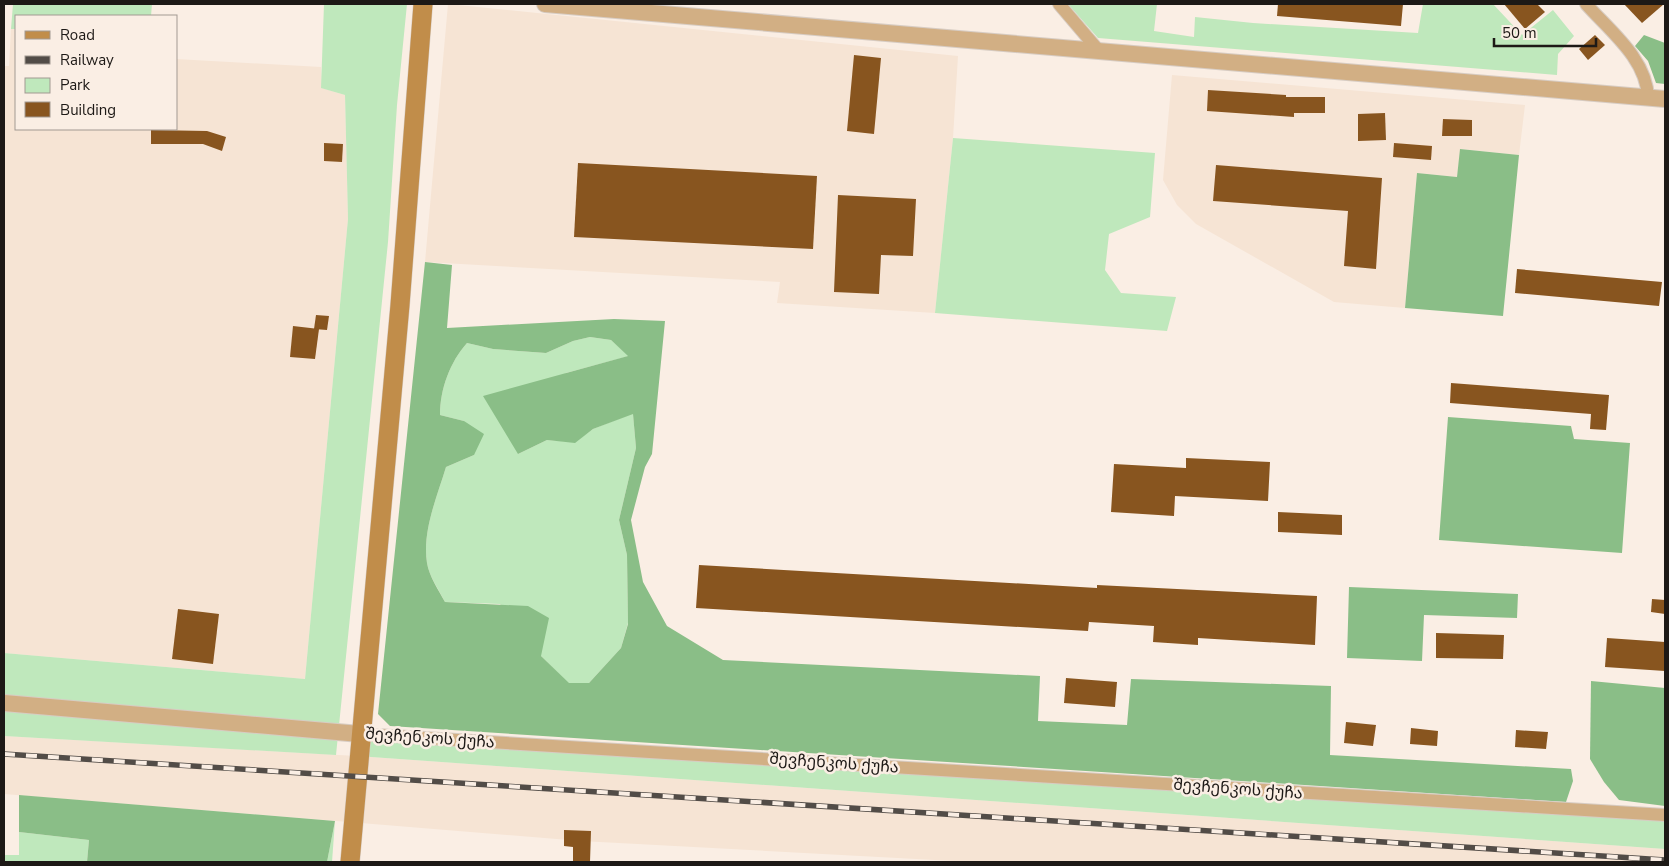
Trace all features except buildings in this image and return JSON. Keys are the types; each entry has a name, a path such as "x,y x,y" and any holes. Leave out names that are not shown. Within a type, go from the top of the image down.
{"main road":[{"path":"350,862 400,305 423,4"}],"street":[{"path":"545,4 1665,99"},
{"path":"1059,4 1099,51"},
{"path":"1586,4 1638,63 1648,87 1648,98"},
{"name":"შევჩენკოს ქუჩა","path":"4,704 360,734 1665,815"}],"shaded area":[{"path":"448,4 958,56 953,138 935,313 777,303 780,282 425,262"},
{"path":"11,29 15,29 15,130 178,130 178,59 321,67 322,88 345,95 348,219 305,679 4,653 4,66 9,66"},
{"path":"1172,75 1525,105 1519,155 1461,149 1457,177 1417,173 1405,308 1334,302 1196,224 1177,205 1163,180"},
{"path":"4,736 357,756 1665,849 1665,862 972,862 581,841 4,794"}],"green space":[{"path":"13,4 152,4 151,15 15,15 15,29 11,29"},
{"path":"324,4 407,4 397,105 388,242 336,755 4,736 4,653 305,679 348,219 345,95 321,88"},
{"path":"1068,4 1157,4 1154,31 1194,37 1195,17 1253,23 1418,33 1423,4 1493,4 1522,35 1553,10 1574,36 1558,54 1557,75 1098,38"},
{"path":"1644,35 1665,43 1665,84 1656,83 1648,61 1635,46"},
{"path":"953,138 1155,153 1150,217 1109,234 1105,270 1121,293 1176,297 1167,331 935,313"},
{"path":"1460,149 1519,155 1503,316 1405,308 1417,173 1457,177"},
{"path":"425,262 452,265 447,328 614,319 665,321 652,454 645,467 631,520 643,582 667,626 723,660 1040,676 1038,721 1127,725 1131,679 1331,686 1330,755 1571,769 1573,781 1566,802 390,726 378,714","holes":["590,337 611,340 628,356 483,396 518,454 547,440 575,443 593,429 633,414 636,448 619,520 627,555 628,624 621,648 589,683 569,683 541,656 549,618 528,606 445,602 432,578 428,568 426,551 428,526 446,467 474,455 484,434 464,421 440,415 440,405 447,376 461,350 467,343 493,349 546,353 573,341"]},
{"path":"590,337 611,340 629,356 566,373 518,454 547,440 575,442 593,429 633,413 636,448 619,520 627,555 628,623 621,648 589,683 568,683 541,656 500,604 445,602 428,568 426,551 428,526 446,467 474,455 464,421 440,415 440,405 447,376 461,350 467,343 493,349 546,353 573,341"},
{"path":"1448,417 1571,426 1574,439 1630,443 1622,553 1439,540"},
{"path":"1349,587 1518,594 1517,618 1424,615 1422,661 1347,658"},
{"path":"1591,681 1665,688 1665,806 1619,800 1604,782 1590,759"},
{"path":"360,734 1665,815 1665,849 357,756"},
{"path":"19,795 335,821 327,862 87,862 89,840 19,832"},
{"path":"335,821 332,862 327,862"},
{"path":"19,832 89,840 87,862 4,862 4,855 19,855"}],"railway":[{"path":"4,754 1665,860"}]}
